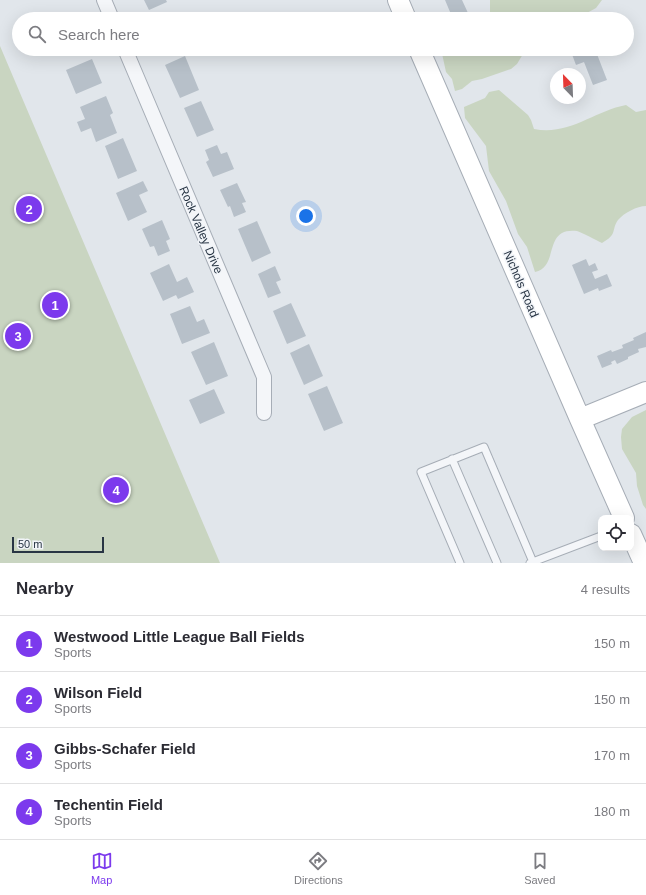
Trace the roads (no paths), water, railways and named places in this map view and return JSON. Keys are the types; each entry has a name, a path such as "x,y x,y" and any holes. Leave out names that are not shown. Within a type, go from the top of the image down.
{"street":[{"path":"104,0 109,12"},
{"path":"398,0 403,12"},
{"name":"Rock Valley Drive","path":"128,56 264,377 264,413"},
{"name":"Nichols Road","path":"422,56 623,515"},
{"path":"580,419 646,392"},
{"path":"634,541 644,563"}],"lane":[{"path":"460,563 421,472 484,447 532,562 598,537"},
{"path":"452,459 497,563"}],"place":[{"name":"Wilson Field","path":"29,209"},
{"name":"Westwood Little League Ball Fields","path":"55,305"},
{"name":"Gibbs-Schafer Field","path":"18,336"},
{"name":"Techentin Field","path":"116,490"}]}
